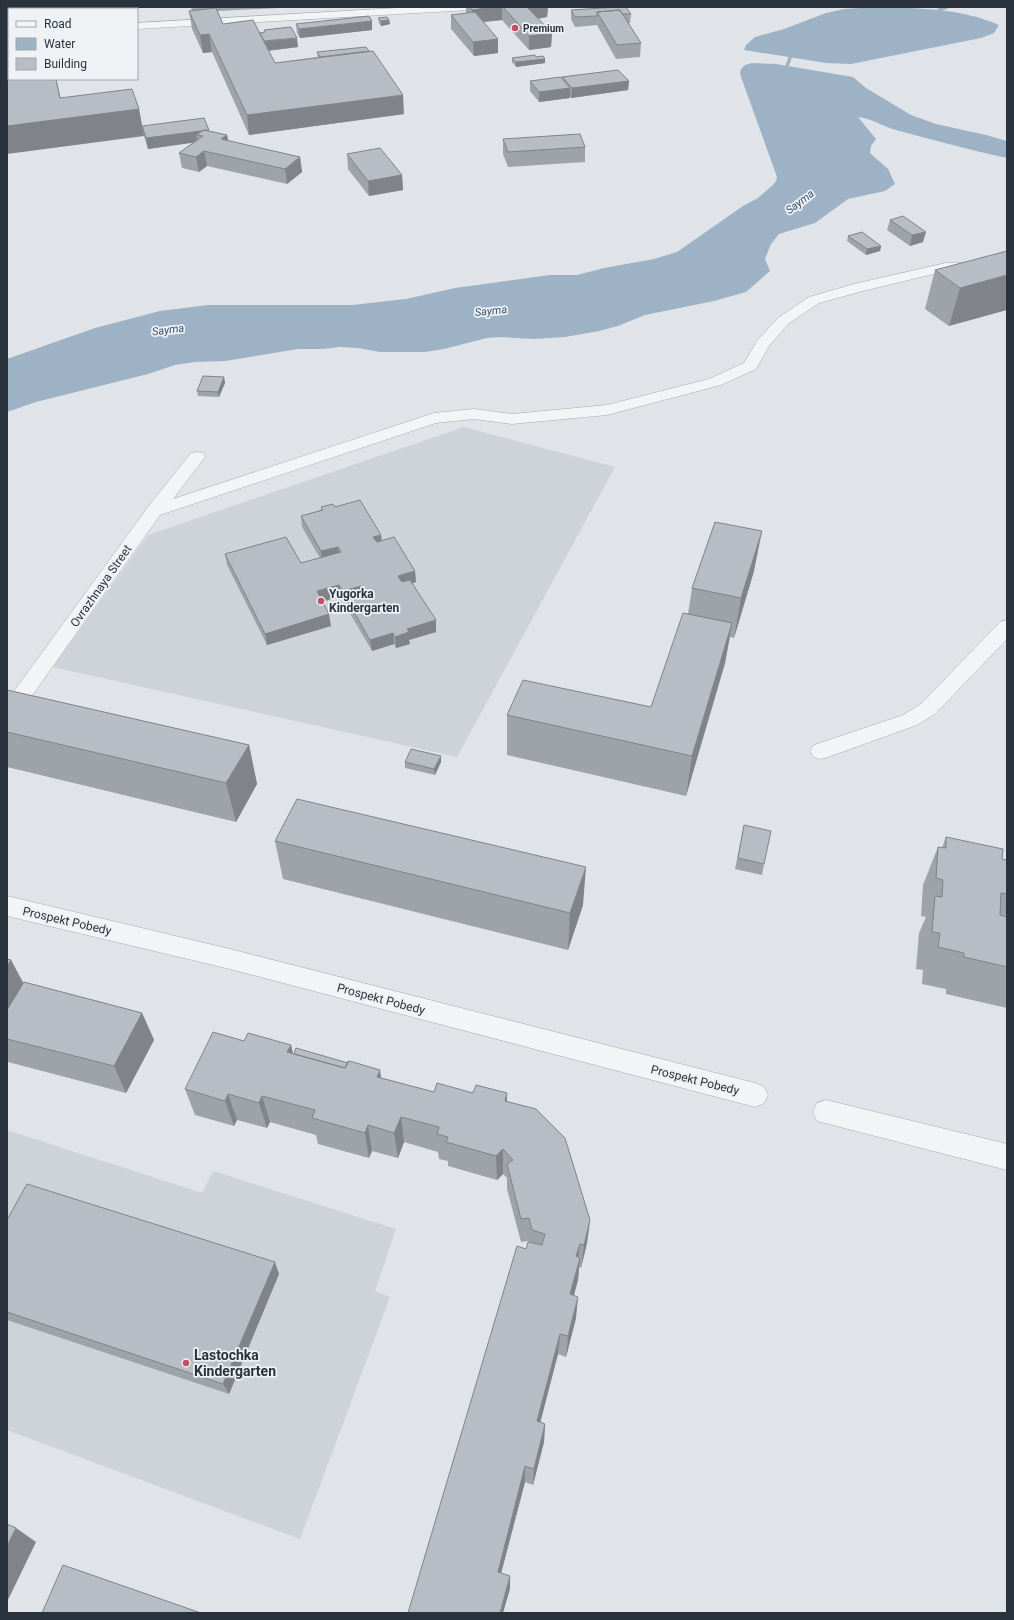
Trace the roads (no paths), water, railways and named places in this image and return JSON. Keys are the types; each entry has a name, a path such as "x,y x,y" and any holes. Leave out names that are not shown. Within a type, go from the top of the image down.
{"street":[{"path":"138,26 470,7"},
{"path":"154,511 412,424 434,418 474,414 512,418 607,410 715,382 750,366 762,344 783,321 814,300 859,287 946,267 1007,267"},
{"name":"Ovrazhnaya Street","path":"7,716 154,511 197,457"},
{"path":"821,751 910,720 928,709 1007,627"},
{"name":"Prospekt Pobedy","path":"7,906 230,960 755,1095"},
{"path":"826,1112 1007,1157"}],"water":[{"path":"875,7 954,12 984,19 999,25 994,33 981,38 851,64 826,63 744,50 746,45 755,37 784,29 826,13 844,9"},
{"name":"Sayma","path":"752,63 776,64 853,77 866,88 911,115 936,124 1007,141 1007,158 896,130 868,119 858,117 876,139 871,146 870,153 888,169 895,184 885,191 848,199 815,223 779,234 771,244 765,259 770,271 746,292 714,301 645,315 618,326 599,331 565,337 533,339 502,337 487,338 444,349 425,352 380,352 358,348 339,347 323,349 298,349 225,361 195,362 175,365 148,374 36,402 7,412 7,359 95,328 160,311 208,305 352,305 406,299 455,288 550,275 577,275 604,268 654,259 677,252 743,206 758,198 776,181 777,177 740,74 741,69 745,65"}],"waterway":[{"path":"939,10 947,7"},
{"path":"787,66 790,58"}],"place":[{"name":"Premium","path":"515,28"},
{"name":"Yugorka Kindergarten","path":"321,601"},
{"name":"Lastochka Kindergarten","path":"186,1363"}]}
